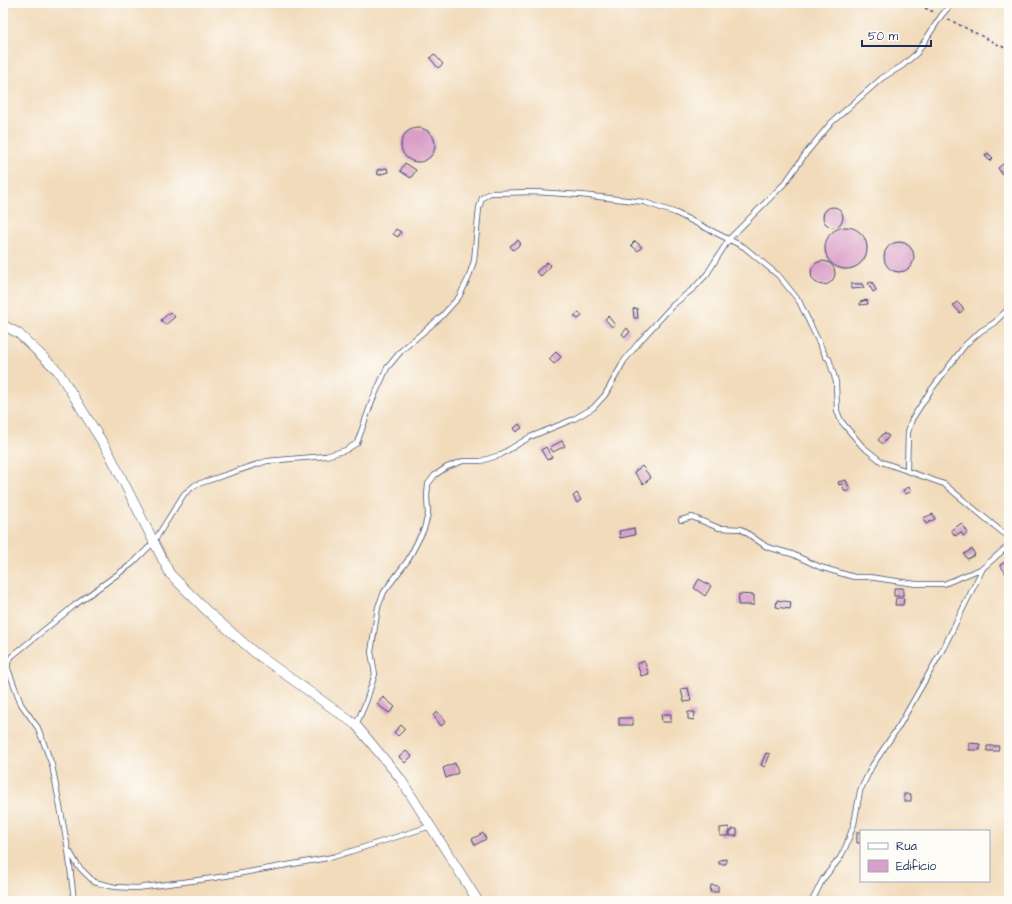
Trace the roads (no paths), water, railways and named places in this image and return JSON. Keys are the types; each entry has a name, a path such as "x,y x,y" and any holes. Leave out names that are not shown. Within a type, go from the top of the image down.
{"street":[{"path":"3,325 18,333 58,371 109,453 153,543 170,574 207,610 254,652 356,725 400,778 478,901"}],"lane":[{"path":"356,725 366,702 375,674 371,652 378,608 384,592 408,560 424,529 428,514 428,484 447,467 463,461 481,461 500,455 530,437 574,419 593,408 605,394 624,361 640,341 673,305 694,288 707,274 729,240 785,183 807,152 831,124 882,78 902,66 917,53 941,16 952,3"},
{"path":"74,901 68,849 52,765 38,728 21,704 8,669 8,662 12,656 75,605 132,563 153,543 184,494 195,485 267,461 326,456 346,450 357,443 372,401 387,368 402,350 441,317 459,297 468,279 474,261 479,208 482,198 490,193 536,192 644,202 676,213 754,253 779,276 799,301 826,357 829,359 836,382 837,411 841,421 862,446 882,462 944,484 1002,532 1009,536"},
{"path":"907,471 908,432 912,419 931,390 966,344 981,331 994,323 1009,308"},
{"path":"681,520 692,517 719,528 741,529 767,547 792,554 820,567 854,577 869,577 916,584 944,584 983,568 1009,545"},
{"path":"812,901 823,878 840,858 846,846 854,824 860,791 872,766 899,726 944,647 983,568"},
{"path":"68,849 78,866 94,882 115,887 137,888 214,878 333,857 431,826"}]}
